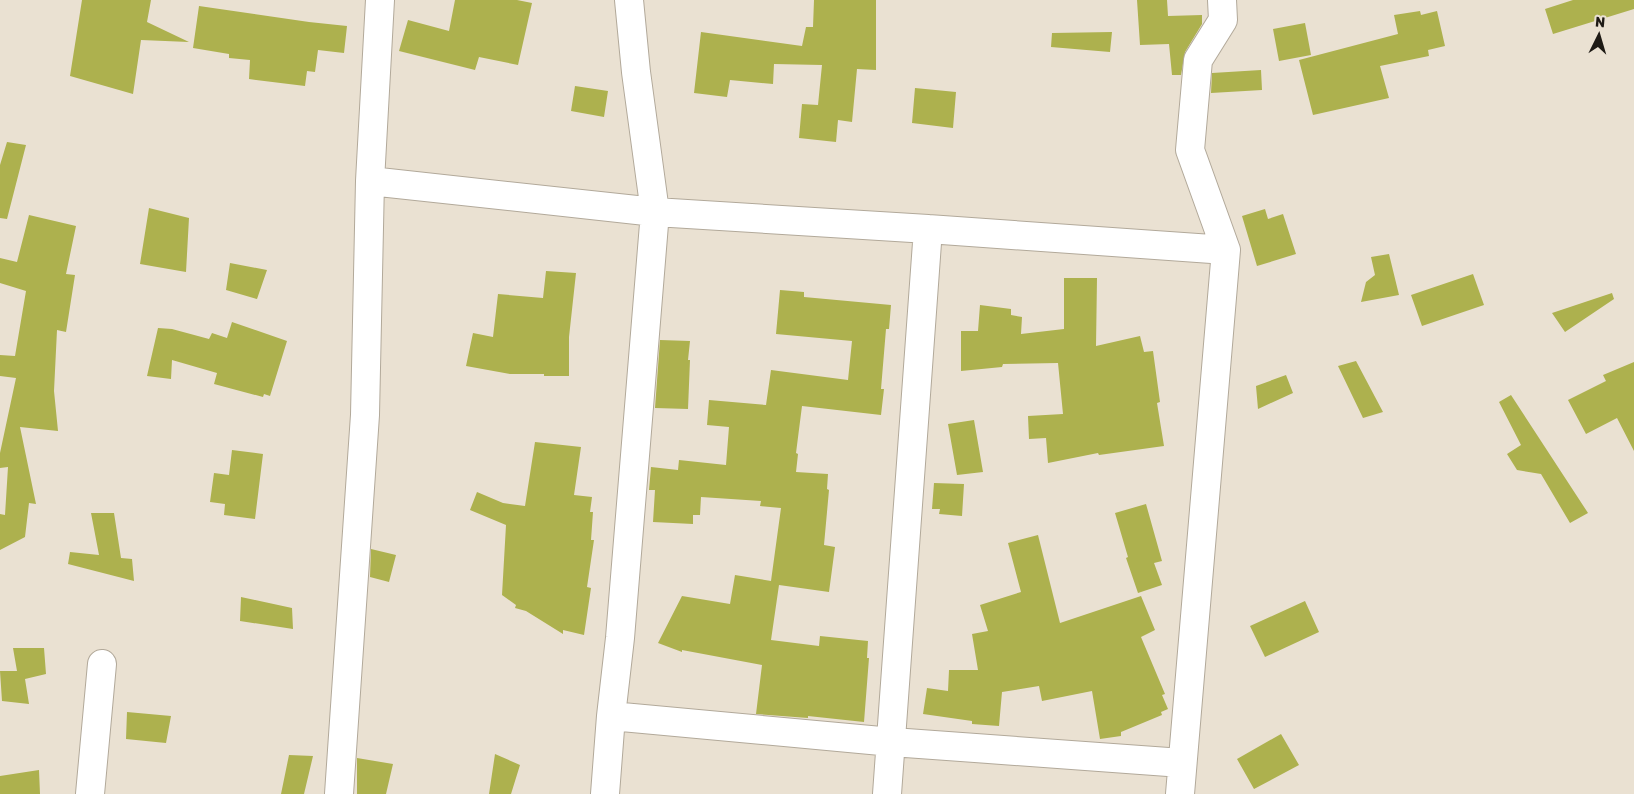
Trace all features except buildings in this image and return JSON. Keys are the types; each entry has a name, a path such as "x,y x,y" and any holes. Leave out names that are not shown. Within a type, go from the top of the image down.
{"street":[{"path":"339,794 365,415 370,181 380,0"},
{"path":"605,794 611,716 621,628 655,212 636,72 629,0"},
{"path":"1180,794 1226,250 1190,150 1198,60 1223,20 1222,0"},
{"path":"370,181 655,212 1226,250"},
{"path":"887,794 928,229"},
{"path":"90,794 102,664"},
{"path":"611,716 892,742 1182,763"}]}
